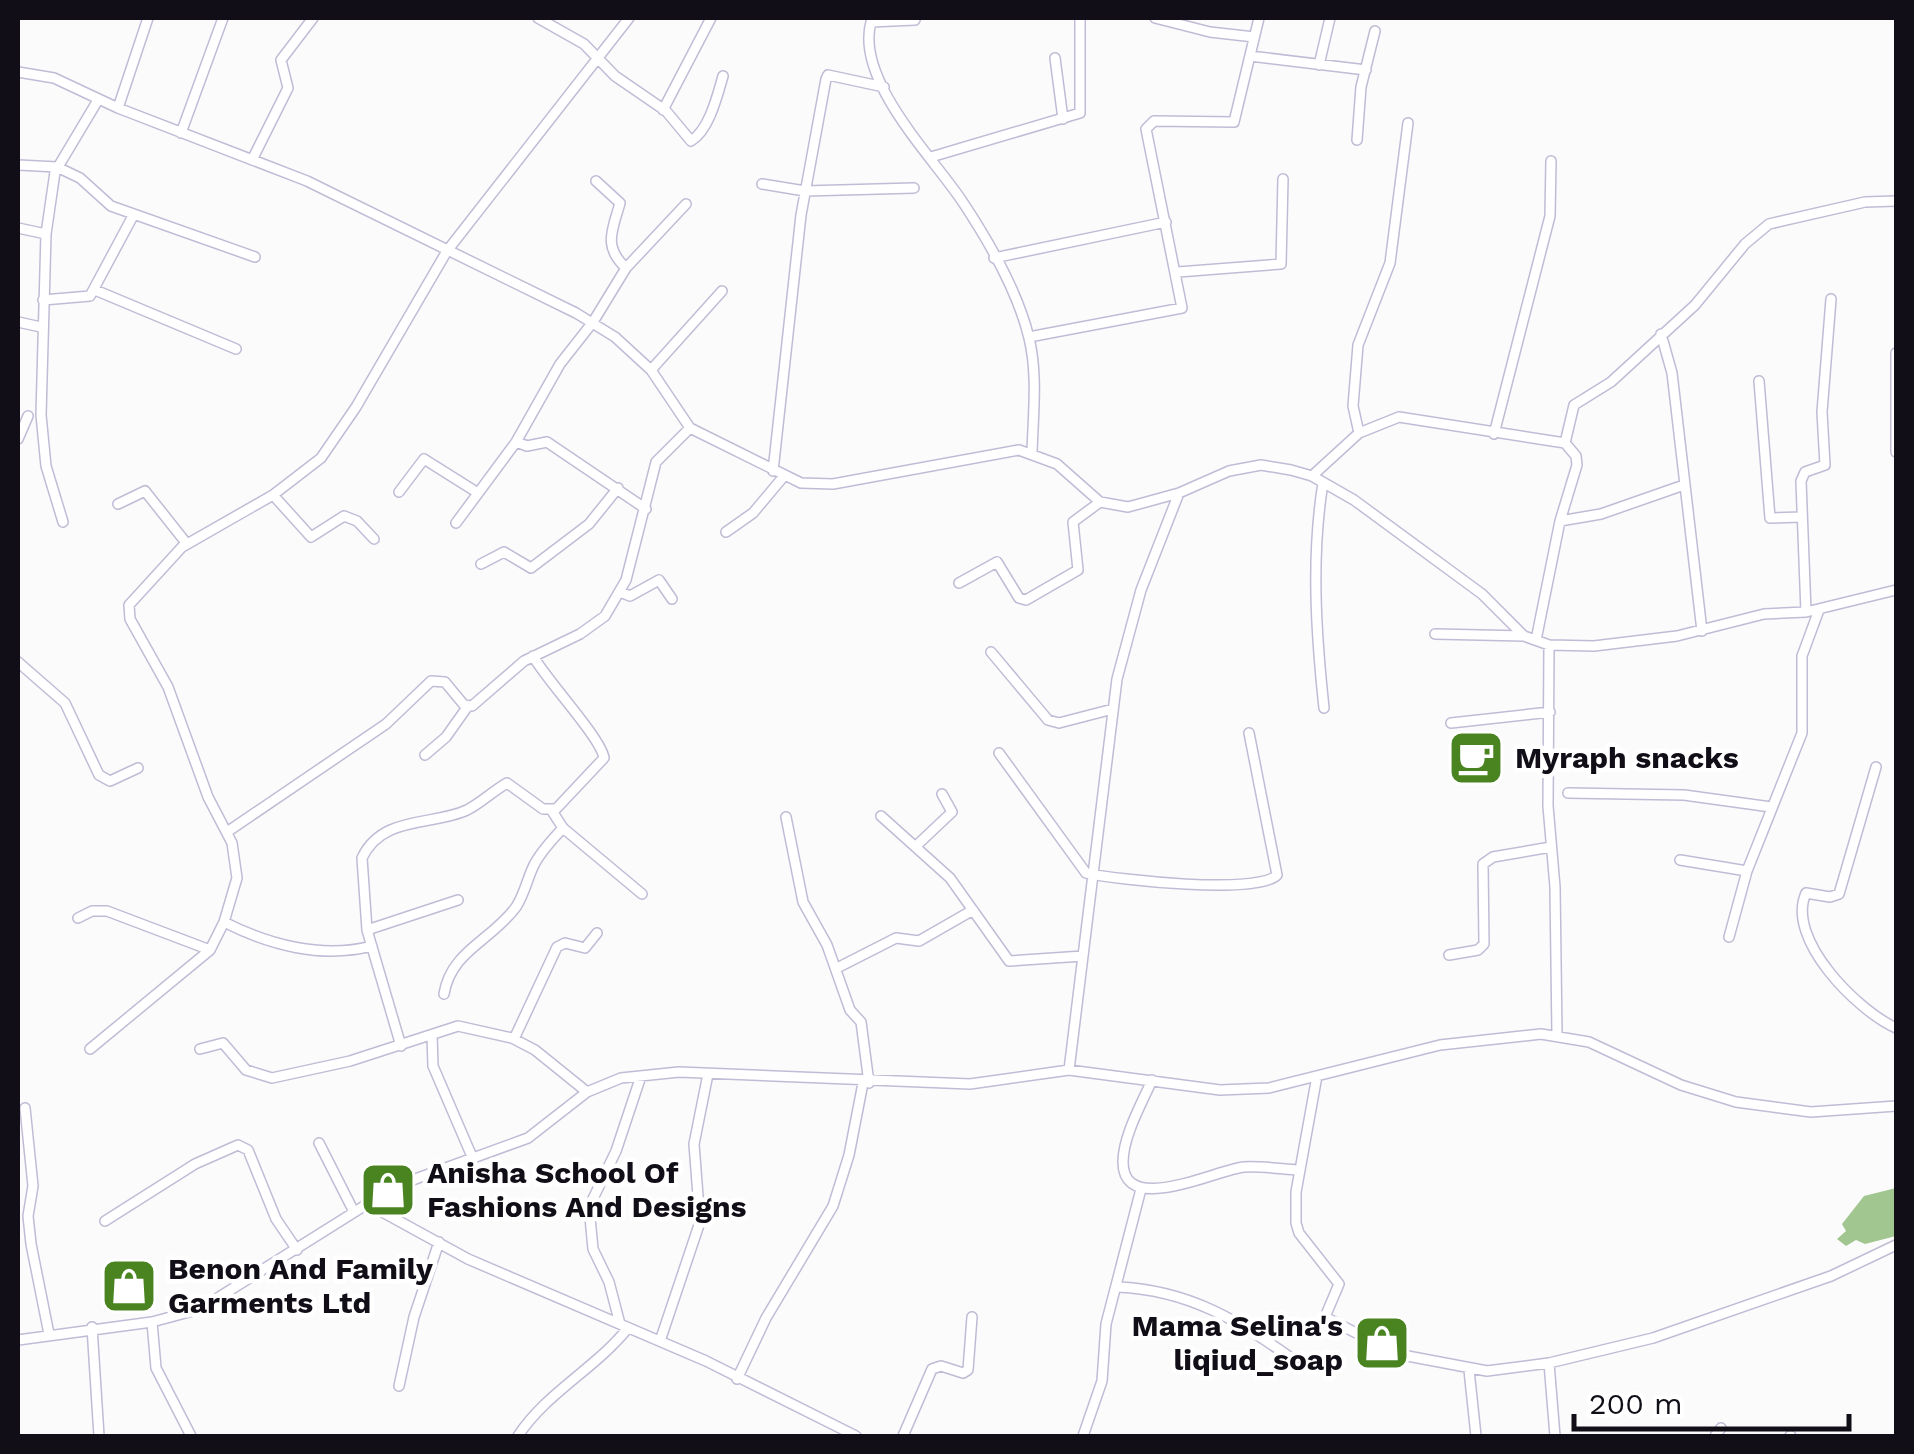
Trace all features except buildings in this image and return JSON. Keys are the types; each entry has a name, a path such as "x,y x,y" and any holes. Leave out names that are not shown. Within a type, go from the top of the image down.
{"street":[{"path":"118,108 148,18"},
{"path":"181,133 223,18"},
{"path":"252,160 288,88 282,60 313,18"},
{"path":"538,18 584,44 694,141 716,102 723,76"},
{"path":"90,1049 210,950 224,922 237,878 227,832 208,797 168,686 128,613 134,599 187,544 273,495 321,458 447,251 629,18"},
{"path":"663,110 711,18"},
{"path":"931,156 1080,113 1084,107 1080,18"},
{"path":"1155,18 1210,32 1254,37"},
{"path":"1029,338 1178,310 1183,302 1148,126 1154,121 1231,124 1238,115 1259,18"},
{"path":"1319,65 1330,18"},
{"path":"915,20 871,22 869,46 898,120 931,156 994,258 1029,338 1034,380 1032,453"},
{"path":"1358,140 1375,31"},
{"path":"1250,56 1366,70"},
{"path":"1055,58 1063,119"},
{"path":"18,72 46,75 98,100 334,194 593,322 652,370 690,428 784,476 822,485 1004,452 1032,453 1057,464 1100,502 1128,507 1179,494 1212,476 1248,466 1312,476 1354,500 1482,594 1524,636"},
{"path":"773,471 805,191 827,76 884,87"},
{"path":"63,522 46,466 41,414 46,234 57,167 98,100"},
{"path":"1360,433 1353,406 1358,345 1390,263 1408,123"},
{"path":"1494,434 1550,216 1551,161"},
{"path":"18,165 57,167 80,178 111,206 255,257"},
{"path":"1178,272 1281,264 1283,179"},
{"path":"596,182 620,203 609,238 614,256 626,268"},
{"path":"762,184 805,191 914,188"},
{"path":"1565,443 1574,405 1611,382 1695,305 1768,224 1865,202 1896,201"},
{"path":"456,523 516,442 560,364 593,322 626,268 686,204"},
{"path":"42,300 87,298 95,290 134,214"},
{"path":"994,258 1166,222"},
{"path":"18,228 46,234"},
{"path":"95,290 236,349"},
{"path":"652,370 722,290"},
{"path":"1806,612 1802,475 1825,465 1822,412 1831,299"},
{"path":"18,322 41,327"},
{"path":"1661,334 1672,373 1702,631"},
{"path":"1896,353 1896,452"},
{"path":"1759,381 1770,518 1802,518"},
{"path":"18,439 23,415 41,414"},
{"path":"1312,476 1360,433 1399,417 1565,443 1576,456 1577,465 1560,521 1536,640"},
{"path":"425,755 446,737 468,706 480,702 533,656 592,626 620,592 656,462 690,428"},
{"path":"516,442 527,446 546,442 646,508"},
{"path":"400,492 424,459 478,493"},
{"path":"726,532 753,514 784,476"},
{"path":"1323,483 1316,522 1316,602 1324,708"},
{"path":"1560,521 1601,514 1684,485"},
{"path":"481,564 504,552 532,568 588,524 618,488"},
{"path":"118,504 145,491 187,544"},
{"path":"1070,1070 1112,709 1141,590 1179,494"},
{"path":"273,495 310,537 344,516 357,521 374,539"},
{"path":"959,583 997,562 1019,598 1032,598 1078,570 1073,522 1100,502"},
{"path":"620,592 630,596 659,580 672,599"},
{"path":"1435,634 1524,636 1549,645 1594,646 1702,631 1764,614 1819,610 1896,590"},
{"path":"1729,938 1747,871 1802,733 1802,656 1819,610"},
{"path":"1549,645 1557,1035"},
{"path":"991,652 1048,720 1059,723 1112,709"},
{"path":"533,656 554,691 604,752 601,765 552,811"},
{"path":"18,662 66,704 99,775 110,782 138,768"},
{"path":"227,832 386,724 432,681 446,682 468,706"},
{"path":"1451,723 1550,712"},
{"path":"998,753 1084,872 1212,884 1276,878 1248,732"},
{"path":"1876,767 1839,894 1830,898 1806,893 1802,916 1823,967 1896,1028"},
{"path":"402,1046 367,930 362,858 378,838 420,818 464,812 506,783 552,811 563,828 642,894"},
{"path":"1568,793 1684,795 1771,807"},
{"path":"916,846 952,812 942,794"},
{"path":"881,816 950,878 995,945 1012,962 1083,956"},
{"path":"737,1379 766,1318 832,1206 866,1083 861,1022 850,1010 837,968 803,902 786,817"},
{"path":"444,994 447,978 460,958 486,942 514,911 536,862 563,828"},
{"path":"1448,955 1478,950 1484,944 1483,864 1493,857 1551,847"},
{"path":"1680,860 1747,871"},
{"path":"367,930 458,900"},
{"path":"78,918 92,910 107,912 210,950"},
{"path":"837,968 896,938 919,940 973,910"},
{"path":"224,922 254,938 303,948 351,951 372,946"},
{"path":"514,1039 557,946 565,943 584,948 597,933"},
{"path":"200,1049 223,1043 246,1070 272,1078 402,1046 458,1026 514,1039 587,1092"},
{"path":"432,1035 433,1066 473,1159"},
{"path":"18,1340 92,1327 152,1322 200,1309 396,1186 528,1138 587,1092 621,1078 708,1074 970,1084 1070,1070 1220,1090 1269,1088 1440,1045 1557,1035 1589,1042 1681,1086 1736,1102 1811,1112 1896,1106"},
{"path":"660,1342 700,1222 694,1144 708,1074"},
{"path":"624,1326 609,1282 592,1249 588,1207 616,1151 641,1076"},
{"path":"1317,1076 1295,1208 1300,1233 1339,1284 1325,1317 1398,1354 1469,1370 1549,1364 1714,1318 1831,1276 1896,1245"},
{"path":"1152,1080 1123,1156 1126,1180 1141,1189 1244,1168 1300,1170"},
{"path":"25,1108 33,1186 28,1208 31,1244 49,1334"},
{"path":"318,1143 353,1210"},
{"path":"105,1222 214,1154 242,1146 252,1160 276,1219 298,1250"},
{"path":"1083,1436 1102,1380 1106,1324 1141,1189"},
{"path":"366,1203 439,1242 856,1436"},
{"path":"399,1386 439,1242"},
{"path":"1118,1287 1149,1288 1222,1312 1294,1360"},
{"path":"903,1436 932,1368 941,1366 963,1374 968,1370 972,1317"},
{"path":"152,1322 156,1368 192,1436"},
{"path":"518,1436 528,1421 603,1357 624,1326"},
{"path":"92,1327 99,1436"},
{"path":"1549,1364 1555,1436"},
{"path":"1469,1370 1476,1436"}],"green space":[{"path":"1896,1188 1896,1236 1865,1244 1856,1240 1846,1246 1837,1239 1846,1231 1842,1224 1864,1196"}],"place":[{"name":"Myraph snacks","path":"1476,758"},
{"name":"Anisha School Of Fashions And Designs","path":"388,1190"},
{"name":"Benon And Family Garments Ltd","path":"129,1286"},
{"name":"Mama Selina's liqiud_soap","path":"1382,1343"}]}
